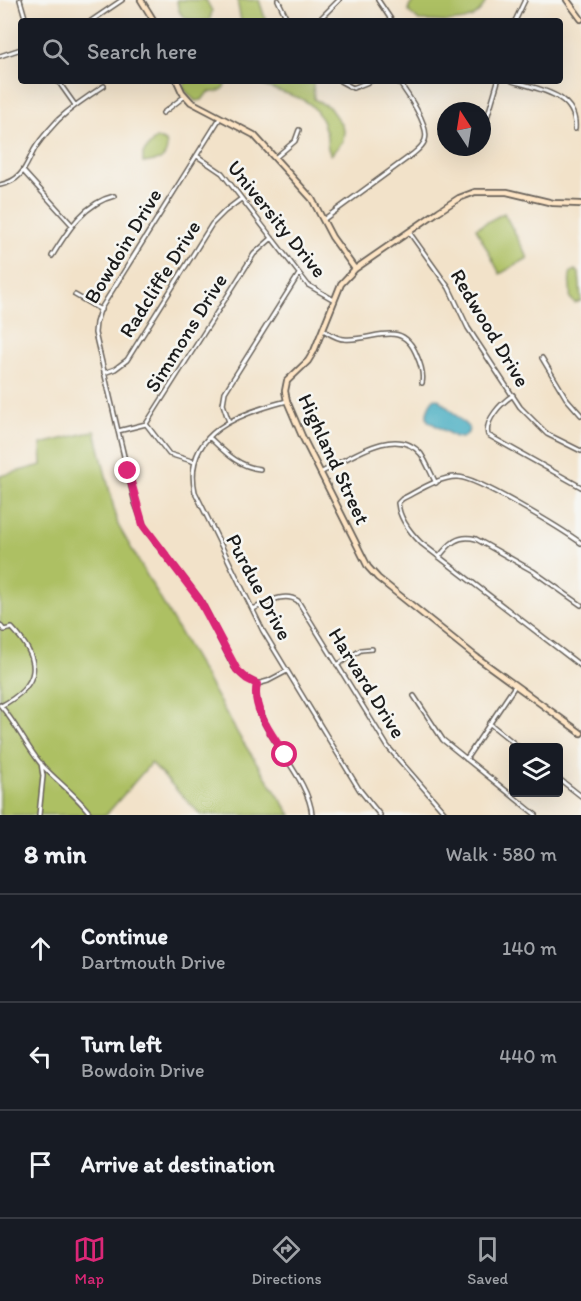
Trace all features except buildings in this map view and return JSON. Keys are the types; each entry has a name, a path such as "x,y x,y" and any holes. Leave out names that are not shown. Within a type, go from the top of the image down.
{"street":[{"path":"20,0 25,18"},
{"path":"96,18 122,0"},
{"path":"141,0 152,18"},
{"path":"278,0 287,18"},
{"path":"321,18 339,0"},
{"path":"378,0 390,18"},
{"path":"516,18 525,0"},
{"path":"567,0 581,19"},
{"path":"0,56 18,50"},
{"path":"60,84 75,105"},
{"path":"179,84 185,96 197,106 254,135 273,159 312,199 355,269"},
{"path":"346,84 353,88 363,84"},
{"path":"323,220 413,154 423,144 426,138 425,128 400,84"},
{"path":"491,105 497,84"},
{"path":"521,84 562,98 572,110 575,129"},
{"path":"0,185 8,183 24,172 35,148 45,135 75,105 104,86"},
{"path":"163,113 185,96"},
{"name":"Bowdoin Drive","path":"220,118 101,310 95,330 137,509 143,525 199,599 237,670 257,684"},
{"path":"273,159 295,141 299,130"},
{"name":"University Drive","path":"196,156 220,171 310,287 334,300"},
{"path":"24,172 72,225"},
{"name":"Highland Street","path":"581,204 553,203 501,192 475,192 454,202 355,269 343,280 309,360 287,381 285,390 287,401 320,473 359,552 374,575 451,637 581,733"},
{"path":"52,256 72,225 102,199 114,196"},
{"name":"Radcliffe Drive","path":"104,373 126,362 212,224 241,199"},
{"name":"Redwood Drive","path":"410,232 445,281 456,299 468,328 520,407 540,429 581,451"},
{"name":"Simmons Drive","path":"118,431 146,424 245,266 257,250 272,238"},
{"path":"229,422 223,404 225,393 298,274"},
{"path":"75,295 101,310"},
{"path":"323,330 344,339 390,333 403,337 411,343 417,355 422,372 422,383"},
{"path":"542,358 562,393 581,414"},
{"path":"513,395 503,403 489,423 487,433 491,439 581,488"},
{"name":"Purdue Drive","path":"287,401 246,413 209,437 195,462 193,478 196,496 253,610 287,670 359,789 380,815"},
{"path":"146,424 170,454 179,459 195,462"},
{"path":"209,437 236,460 251,468 260,469"},
{"path":"320,473 377,445 397,441 411,446 421,454 436,483"},
{"path":"581,543 549,522 469,479 454,477 436,483 402,499 398,505 415,537 581,666"},
{"path":"439,557 458,539 466,537 476,539 533,571 581,605"},
{"name":"Harvard Drive","path":"253,610 281,597 296,599 388,747 447,815"},
{"path":"0,625 4,630 12,628 25,642 33,656 33,674 21,693 1,706 29,749 49,773 82,802 91,815"},
{"path":"338,665 361,650 372,649"},
{"path":"287,670 268,681 257,684 256,698 260,712 307,792 312,815"},
{"path":"466,759 516,686"},
{"path":"414,696 437,732 452,747 536,815"},
{"path":"489,723 515,743"},
{"path":"39,815 43,776 41,763"},
{"path":"43,776 49,773"},
{"path":"563,782 581,796"}],"green space":[{"path":"177,0 206,0 212,11 210,18 186,18 182,16"},
{"path":"237,0 259,0 265,18 240,18"},
{"path":"414,0 486,0 482,9 470,18 416,18 409,12 409,7"},
{"path":"185,84 225,84 220,91 208,92 202,100 195,101 183,88"},
{"path":"313,84 314,99 329,107 341,124 344,131 343,141 331,155 326,132 316,110 302,99 262,85"},
{"path":"156,138 166,142 165,154 160,160 143,163 143,153"},
{"path":"504,213 528,258 500,274 476,228"},
{"path":"575,270 579,273 581,301 575,303 570,298 569,278 571,272"},
{"path":"95,431 118,525 241,739 291,815 201,815 151,763 106,815 0,815 0,476 42,465 41,444"}],"water":[{"path":"435,398 440,400 469,428 468,433 462,438 455,437 428,421 428,409"}],"route":[{"path":"128,471 140,520 199,599 237,670 257,684 259,710 285,755"}]}
